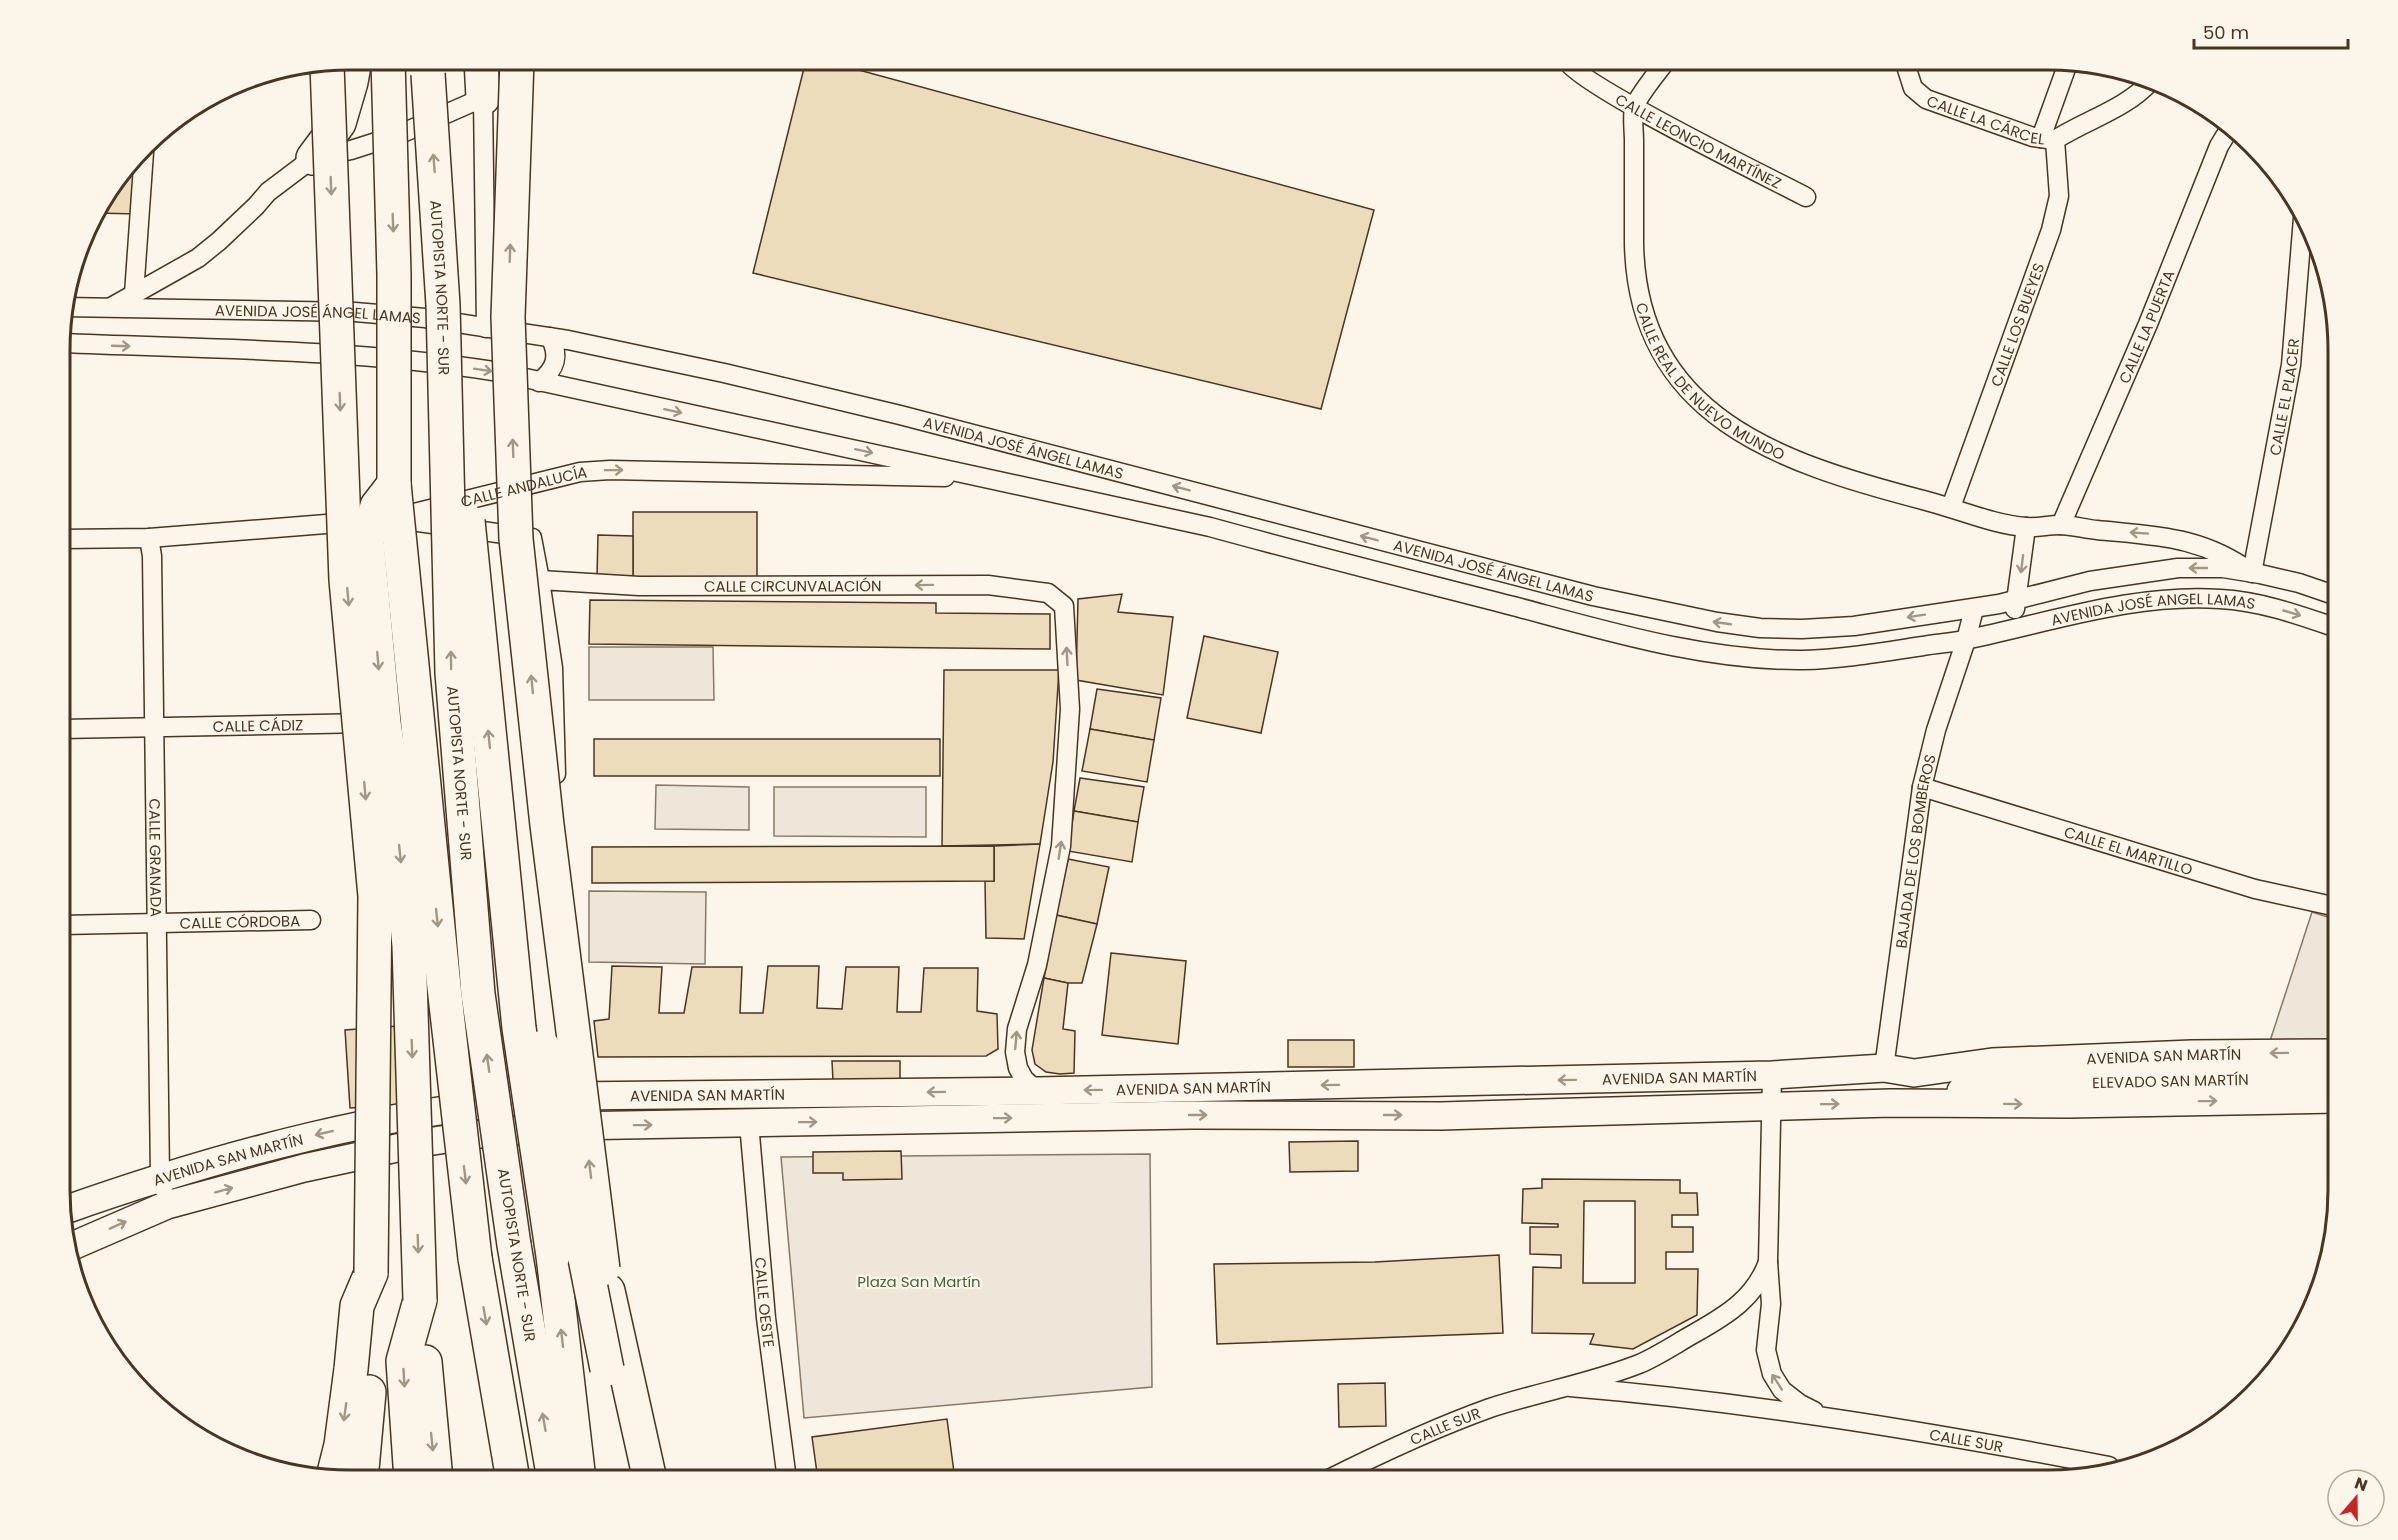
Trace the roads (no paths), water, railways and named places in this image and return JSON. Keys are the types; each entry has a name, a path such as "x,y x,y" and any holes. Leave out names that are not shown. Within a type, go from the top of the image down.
{"highway":[{"path":"313,158 339,123 353,70"},
{"path":"388,70 394,274 394,484 444,987 475,1258 511,1470"},
{"name":"AUTOPISTA NORTE - SUR","path":"428,70 443,305 452,673 478,994 514,1245 552,1470"},
{"path":"482,70 483,98"},
{"path":"516,70 508,317 516,539 547,825 603,1269 611,1345 607,1369"},
{"path":"327,72 346,580 375,896 370,1383 363,1470"},
{"path":"443,305 461,453 519,1028 553,1256 578,1470"},
{"path":"394,484 377,506 367,541 409,946 420,1300 435,1470"},
{"path":"493,776 539,1028 628,1470"},
{"path":"603,1269 648,1470"},
{"path":"335,1469 341,1444 357,1306 371,1273"},
{"path":"410,1470 403,1361 420,1300"}],"main road":[{"name":"AVENIDA SAN MARTÍN","path":"71,1208 160,1177 296,1140 405,1116 477,1105 569,1096 1037,1091 1772,1075 1884,1068 1914,1073 1992,1062 2192,1054 2328,1053"},
{"path":"1914,1073 2004,1084"},
{"name":"ELEVADO SAN MARTÍN","path":"2004,1084 2328,1077"},
{"path":"1891,1103 2004,1084"},
{"name":"AVENIDA SAN MARTÍN","path":"76,1244 167,1205 361,1155 481,1134 570,1126 1192,1115 1441,1116 1772,1105 2068,1104 2328,1099"}],"street":[{"path":"111,307 198,258 256,206 267,192 313,158 351,150 398,135 483,98 506,84 512,70"},
{"name":"CALLE LEONCIO MARTÍNEZ","path":"1573,70 1634,107 1806,196"},
{"path":"1634,107 1659,70"},
{"name":"CALLE LA CÁRCEL","path":"1907,70 1913,88 1926,99 2048,139"},
{"path":"2048,139 2066,71"},
{"path":"2048,139 2131,98 2144,87"},
{"path":"483,98 486,328"},
{"name":"CALLE REAL DE NUEVO MUNDO","path":"1634,107 1634,248 1638,287 1648,324 1682,384 1723,420 1772,451 1844,479 2026,527 2061,525 2095,530 2157,534 2196,543 2238,562 2252,573"},
{"name":"CALLE LA PUERTA","path":"2061,525 2148,324 2219,146 2226,135"},
{"name":"CALLE LOS BUEYES","path":"1951,507 2051,230 2059,196 2048,139"},
{"path":"134,294 143,162"},
{"name":"CALLE EL PLACER","path":"2252,573 2291,364 2302,233"},
{"name":"AVENIDA JOSÉ ÁNGEL LAMAS","path":"74,307 355,312 425,318 550,337 724,373 889,412 1593,596 1696,618 1760,628 1802,629 1854,626 1974,609"},
{"path":"539,382 553,368 556,360 555,346 550,337"},
{"name":"AVENIDA JOSÉ ÁNGEL LAMAS","path":"70,344 339,353 493,371 1210,527 1586,625 1712,652 1758,658 1803,660 1858,656 1966,640"},
{"name":"CALLE ANDALUCÍA","path":"70,539 149,538 393,518 580,472 610,470 987,478"},
{"path":"393,518 532,538 553,668 556,902 575,1083 569,1096"},
{"path":"2010,630 2018,600 2026,527"},
{"name":"CALLE GRANADA","path":"149,538 152,556 160,1177 167,1205"},
{"name":"AVENIDA JOSÉ ANGEL LAMAS","path":"1974,609 2090,581 2178,568 2223,568 2298,582 2328,593"},
{"name":"CALLE CIRCUNVALACIÓN","path":"540,580 639,586 988,585 1048,593 1064,606 1070,709 1061,846 1036,965 1017,1029 1015,1052 1018,1068 1024,1079 1037,1091"},
{"name":"AVENIDA JOSÉ ANGEL LAMAS","path":"1966,640 2096,611 2180,599 2221,599 2255,604 2290,612 2328,625"},
{"path":"1966,640 1974,609"},
{"name":"BAJADA DE LOS BOMBEROS","path":"1884,1068 1922,787 1936,730 1966,640"},
{"name":"CALLE CÁDIZ","path":"70,729 453,721"},
{"name":"CALLE EL MARTILLO","path":"1922,787 2255,889 2328,905"},
{"name":"CALLE CÓRDOBA","path":"70,925 311,920"},
{"name":"CALLE SUR","path":"1772,1075 1768,1262 1771,1304 1766,1350 1772,1374 1782,1390 1800,1404 1823,1416"},
{"name":"CALLE OESTE","path":"749,1123 766,1318 786,1470"},
{"name":"CALLE SUR","path":"1347,1470 1443,1425 1493,1407 1570,1387 1641,1363 1706,1327 1738,1306 1762,1278 1768,1262"},
{"name":"CALLE SUR","path":"1570,1387 1659,1394 1823,1416 1974,1440 2100,1464"}],"park label":[{"name":"Plaza San Martín","path":"919,1281"}]}
